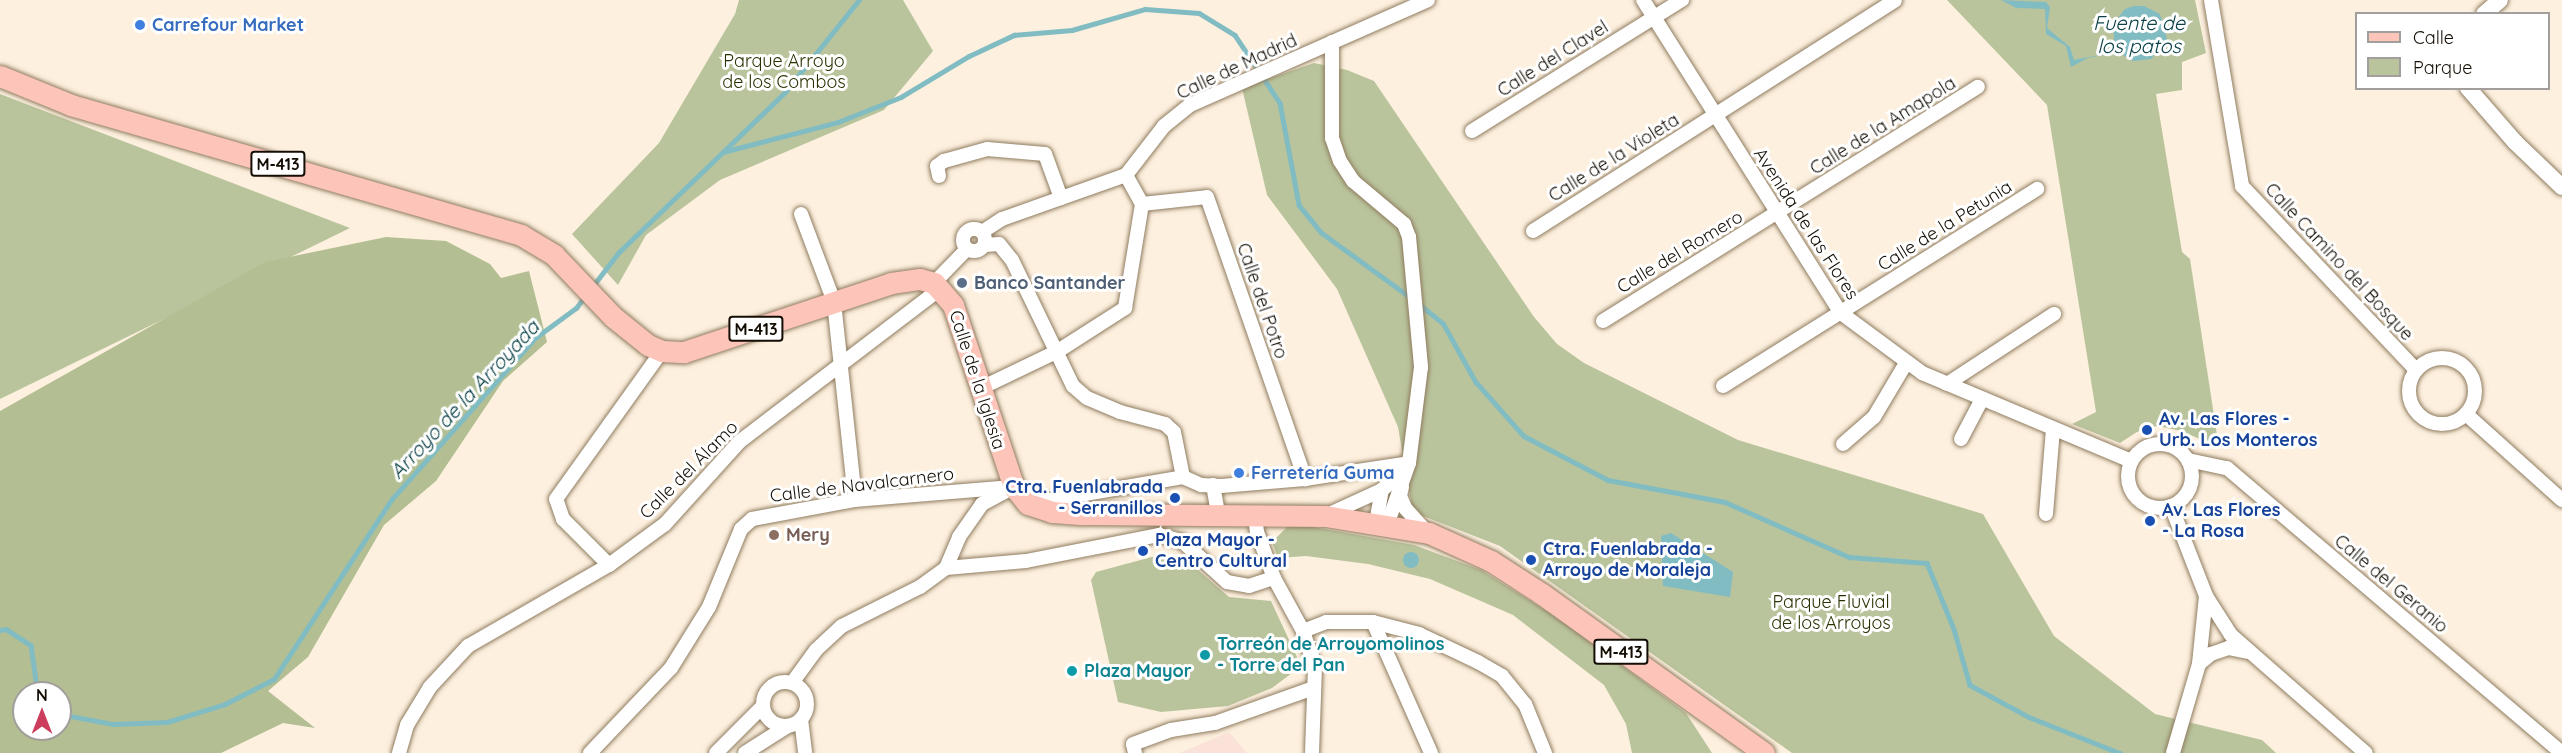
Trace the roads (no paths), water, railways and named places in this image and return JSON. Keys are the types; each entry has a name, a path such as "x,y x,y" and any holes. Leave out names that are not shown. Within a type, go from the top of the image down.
{"main road":[{"name":"M-413","path":"0,76 82,108 520,236 560,261 612,316 648,345 662,351 684,352 907,279 937,286"},
{"name":"Calle de la Iglesia","path":"937,286 961,327 979,389 1014,487 1028,504"},
{"name":"M-413","path":"1028,504 1052,512 1083,514 1325,516 1429,533 1491,561 1542,594 1711,719 1764,753"}],"street":[{"name":"Calle de Madrid","path":"1125,175 1164,126 1191,105 1332,42 1410,3 1428,0"},
{"name":"Avenida de las Flores","path":"1643,0 1776,215 1841,313 1906,363 1947,384 2131,461"},
{"name":"Calle del Clavel","path":"1472,131 1682,0"},
{"name":"Calle de la Violeta","path":"1533,231 1895,0"},
{"name":"Calle Camino del Bosque","path":"2211,0 2242,186 2416,370"},
{"path":"2486,12 2500,0"},
{"path":"1332,42 1332,138 1340,161 1353,181 1404,224 1409,237 1421,367 1417,406 1400,496 1415,521 1429,533"},
{"name":"Calle de la Amapola","path":"1776,215 1978,87"},
{"path":"2470,90 2515,142 2562,187"},
{"path":"939,176 937,166 944,161 987,149 1045,154 1061,198"},
{"path":"979,389 1058,351 1125,308 1142,204 1125,175 1002,219 984,238 977,251 968,249 963,242 964,234 970,229 984,238 999,244 1012,260 1058,351 1073,386 1087,398 1120,412 1165,424 1174,432 1183,477"},
{"name":"Calle de la Petunia","path":"1723,386 2037,189"},
{"name":"Calle del Potro","path":"1142,204 1207,197 1305,479"},
{"path":"801,214 834,302 855,500"},
{"name":"Calle del Romero","path":"1603,321 1776,215"},
{"name":"Calle del Álamo","path":"399,753 407,725 430,687 468,646 609,565 665,524 739,442 842,364 937,286 968,249"},
{"path":"1947,384 2054,314"},
{"path":"609,565 563,519 556,499 662,351"},
{"path":"2440,357 2465,367 2475,386 2475,397 2466,414 2442,424 2421,416 2408,392 2416,370 2440,357"},
{"path":"1843,444 1874,417 1906,363"},
{"path":"1961,439 1982,399"},
{"path":"2466,414 2562,500"},
{"path":"2046,514 2054,429"},
{"path":"2154,444 2170,446 2188,460 2191,484 2187,494 2171,506 2149,506 2138,499 2128,478 2131,461 2142,449 2154,444"},
{"name":"Calle del Geranio","path":"2188,460 2227,468 2562,753"},
{"path":"1028,504 1183,477 1213,485 1305,479 1407,467"},
{"path":"1325,516 1382,490 1407,467"},
{"path":"1381,524 1407,467"},
{"path":"1213,485 1218,514"},
{"path":"716,753 762,707 771,687 792,683 816,650 842,626 920,587 946,568 959,537 982,504 1014,487"},
{"name":"Calle de Navalcarnero","path":"590,753 670,668 694,634 741,529 763,514 855,500 1014,487"},
{"path":"1381,524 1382,490"},
{"path":"2171,506 2206,596 2231,635 2366,753"},
{"path":"1255,514 1257,532 1274,578 1303,631 1315,667 1311,689 1316,719 1312,753"},
{"path":"946,568 1017,562 1159,535 1182,541 1227,582 1249,586 1274,578"},
{"path":"2173,753 2199,664 2206,596"},
{"path":"1303,631 1326,622 1373,622 1419,634 1502,676 1525,705 1545,753"},
{"path":"1373,622 1431,753"},
{"path":"2199,664 2211,654 2228,648 2253,654"},
{"path":"792,683 806,698 801,719 805,753"},
{"path":"1135,753 1133,744 1172,730 1215,723 1311,689"},
{"path":"762,707 771,723 786,727"},
{"path":"745,753 801,719"}],"water":[{"name":"Fuente de los patos","path":"2001,0 2046,2 2050,7 2047,28 2070,47 2074,60 2115,52 2113,24 2125,9 2134,6 2144,6 2160,14 2167,39 2151,59 2133,61 2118,52 2088,58 2071,67 2066,46 2046,34 2045,9 2016,8"},
{"path":"1671,533 1733,572 1730,597 1663,586 1661,536"},
{"path":"1411,552 1417,554 1419,560 1417,566 1411,568 1405,566 1403,560 1405,554"}],"waterway":[{"name":"Arroyo de la Arroyada","path":"592,287 619,252 785,92 859,0"},
{"path":"723,152 838,122 901,97 969,56 1014,35 1072,30 1145,9 1199,13 1235,35 1280,103 1299,205 1322,233 1411,298"},
{"name":"Arroyo de la Arroyada","path":"72,716 113,724 167,722 225,704 274,679 392,499 535,338 576,308 585,296"},
{"path":"1418,303 1443,323 1476,382 1524,436 1608,480 1725,502 1849,557 1927,563 1954,629 1970,685 2029,717 2120,753"},
{"name":"Arroyo de la Arroyada","path":"0,630 6,629 31,645 36,681"}],"place":[{"name":"Carrefour Market","path":"140,25"},
{"name":"Banco Santander","path":"962,283"},
{"name":"Av. Las Flores - Urb. Los Monteros","path":"2147,430"},
{"name":"Ferretería Guma","path":"1239,473"},
{"name":"Ctra. Fuenlabrada - Serranillos","path":"1175,498"},
{"name":"Av. Las Flores - La Rosa","path":"2150,521"},
{"name":"Mery","path":"774,535"},
{"name":"Plaza Mayor - Centro Cultural","path":"1143,551"},
{"name":"Ctra. Fuenlabrada - Arroyo de Moraleja","path":"1531,560"},
{"name":"Torreón de Arroyomolinos - Torre del Pan","path":"1205,655"},
{"name":"Plaza Mayor","path":"1072,671"}],"park label":[{"name":"Parque Arroyo de los Combos","path":"784,72"},
{"name":"Parque Fluvial de los Arroyos","path":"1831,613"}]}
